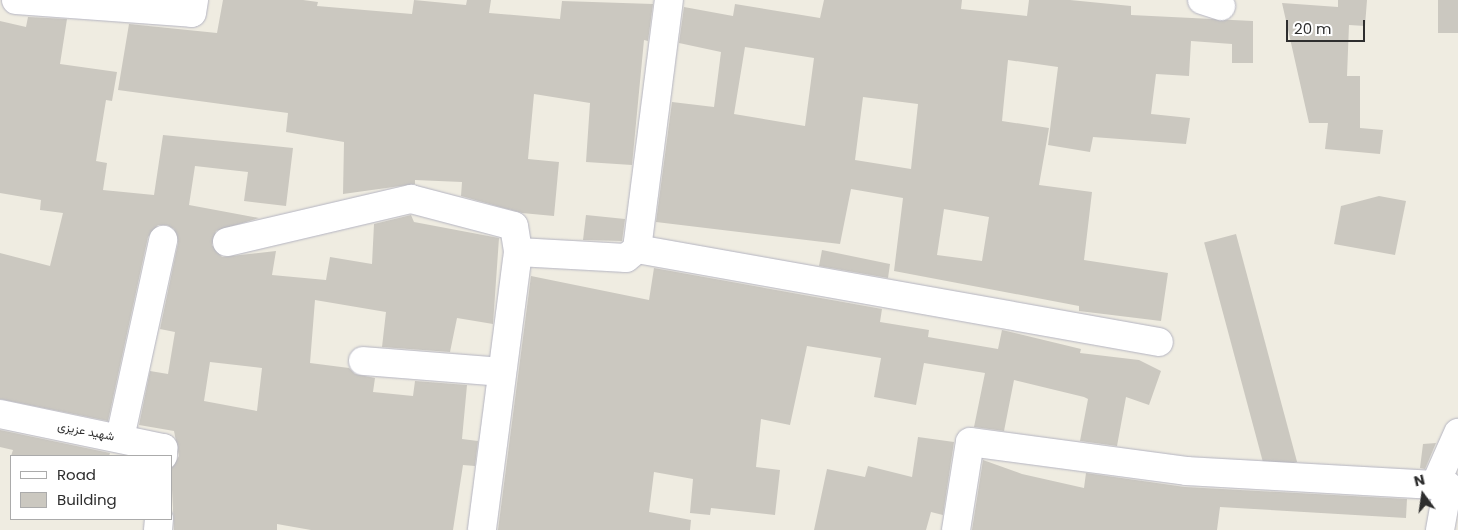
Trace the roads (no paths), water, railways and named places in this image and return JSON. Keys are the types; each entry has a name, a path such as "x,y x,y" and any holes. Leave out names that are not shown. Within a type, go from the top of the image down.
{"street":[{"path":"16,0 192,13 194,0"},
{"path":"518,252 626,258 637,249 669,0"},
{"path":"227,242 411,199 514,226 518,252 482,530"},
{"path":"120,438 163,240"},
{"path":"637,249 1159,342"},
{"path":"363,361 502,372"},
{"name":"شهید عزیزی","path":"0,414 163,448 162,455"},
{"path":"1435,485 1458,433"},
{"path":"956,530 970,442 1186,471 1448,486 1440,530"}]}
